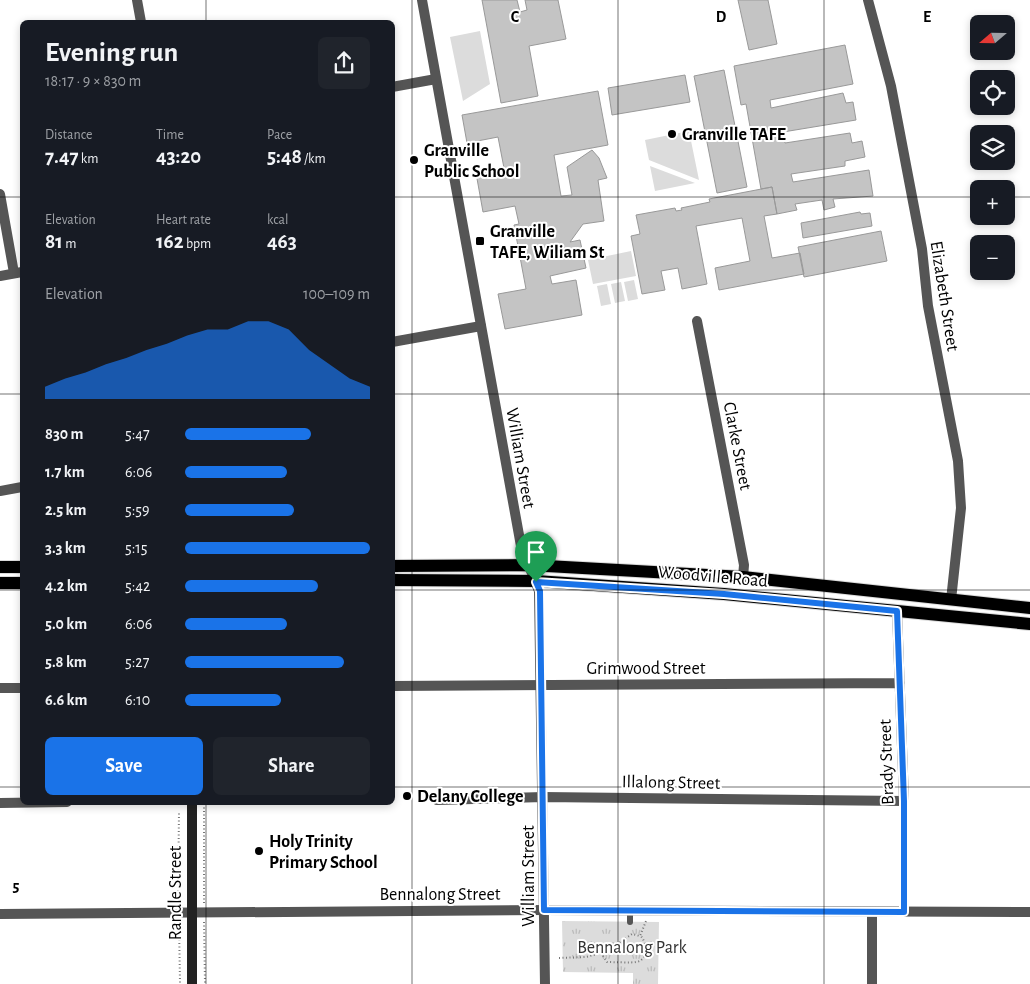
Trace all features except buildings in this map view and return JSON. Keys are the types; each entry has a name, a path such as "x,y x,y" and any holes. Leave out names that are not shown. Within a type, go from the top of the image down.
{"main road":[{"name":"Woodville Road","path":"395,566 529,565 743,577 1030,608"},
{"path":"0,567 20,566"},
{"name":"Woodville Road","path":"395,580 536,582 724,594 1030,624"},
{"path":"0,583 20,583"},
{"name":"Randle Street","path":"192,805 192,984"}],"street":[{"path":"137,0 141,20"},
{"name":"William Street","path":"422,0 521,546 540,591 545,984"},
{"name":"Elizabeth Street","path":"868,0 891,86 922,249 928,306 958,461 961,508 951,600"},
{"path":"395,87 436,80"},
{"path":"0,194 18,273 0,276"},
{"name":"Clarke Street","path":"697,321 744,565 743,577"},
{"path":"395,341 481,326"},
{"path":"0,491 20,487"},
{"name":"Brady Street","path":"897,611 904,801 904,912"},
{"name":"Grimwood Street","path":"395,686 900,683"},
{"path":"0,688 20,688"},
{"name":"Illalong Street","path":"437,800 543,797 904,801"},
{"path":"0,803 20,803"},
{"name":"Bennalong Street","path":"0,914 544,910 1030,912"},
{"path":"872,912 872,984"}],"lane":[{"path":"630,910 630,922"}],"path":[{"path":"204,805 204,905"},
{"path":"178,902 179,812"},
{"path":"640,936 646,920"},
{"path":"179,922 180,984"},
{"path":"204,923 205,984"},
{"path":"559,958 586,957 601,953 606,944 619,943 632,934 640,936 646,944 646,951 641,960 636,962 607,962 601,953"}],"green space":[{"path":"480,31 490,84 463,101 450,37"},
{"path":"689,131 699,180 649,160 645,140"},
{"path":"650,166 695,183 655,191"},
{"path":"631,251 636,276 593,284 588,260"},
{"path":"634,280 638,299 628,301 624,282"},
{"path":"621,282 625,301 615,303 611,284"},
{"path":"607,284 611,304 601,306 597,286"},
{"name":"Bennalong Park","path":"562,921 659,922 658,984 633,984 633,973 563,972"}],"place":[{"name":"Granville TAFE","path":"672,134"},
{"name":"Granville Public School","path":"414,160"},
{"name":"Granville TAFE, Wiliam St","path":"480,241"},
{"name":"Delany College","path":"407,796"},
{"name":"Holy Trinity Primary School","path":"259,851"}],"route":[{"path":"536,582 724,594 897,611 904,801 904,912 544,910 540,591 536,582"}]}
